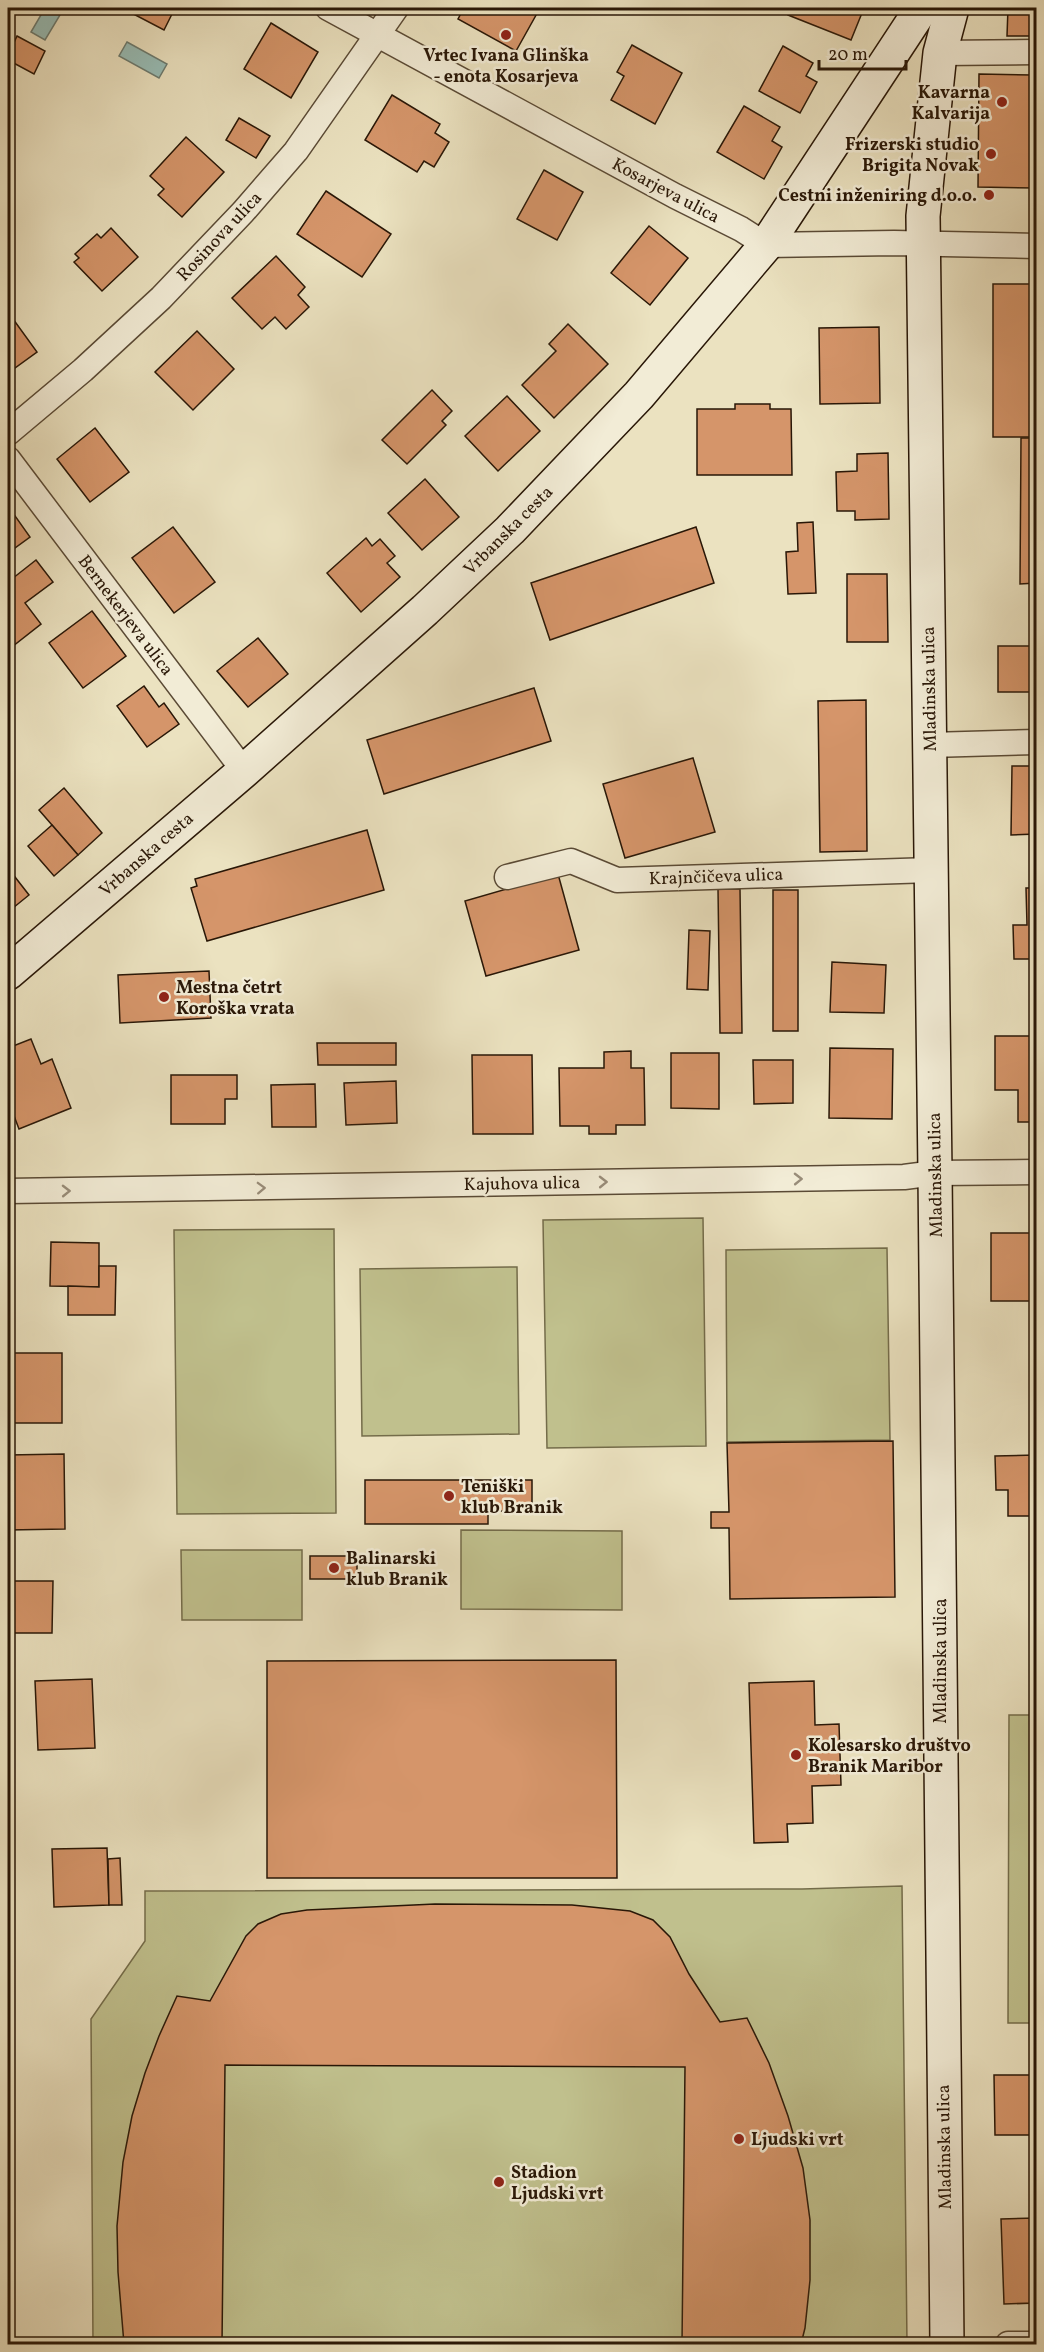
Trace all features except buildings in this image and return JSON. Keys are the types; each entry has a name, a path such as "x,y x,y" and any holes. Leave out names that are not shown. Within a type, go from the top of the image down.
{"street":[{"name":"Kosarjeva ulica","path":"328,8 675,196 741,229 766,245"},
{"name":"Rosinova ulica","path":"8,433 161,298 243,212 296,151 396,8"},
{"name":"Vrbanska cesta","path":"8,973 244,771 425,610 510,530 639,394 766,245 922,8"},
{"name":"Mladinska ulica","path":"947,2344 936,1173 923,216 940,53 952,8"},
{"path":"940,53 1036,52"},
{"path":"766,245 1036,246"},
{"name":"Bernekerjeva ulica","path":"8,459 244,771"},
{"path":"930,745 1036,742"},
{"name":"Krajnčičeva ulica","path":"507,877 571,861 617,880 931,870"},
{"name":"Kajuhova ulica","path":"8,1191 904,1177 936,1173 1036,1172"},
{"path":"1008,2344 1036,2344"}],"green space":[{"path":"703,1218 706,1446 547,1448 543,1220"},
{"path":"334,1229 336,1513 177,1514 174,1230"},
{"path":"887,1248 890,1440 727,1442 726,1250"},
{"path":"517,1267 519,1434 362,1436 360,1269"},
{"path":"461,1530 622,1531 622,1610 461,1609"},
{"path":"181,1550 302,1550 302,1620 182,1620"},
{"path":"1009,1715 1036,1715 1036,2023 1008,2023"},
{"name":"Stadion Ljudski vrt","path":"902,1886 907,2344 93,2344 91,2019 145,1941 145,1891 802,1889"}],"water":[{"path":"45,8 63,10 45,40 31,32"},
{"path":"127,42 167,64 159,78 119,56"}],"place":[{"name":"Vrtec Ivana Glinška - enota Kosarjeva","path":"506,35"},
{"name":"Kavarna Kalvarija","path":"1002,102"},
{"name":"Frizerski studio Brigita Novak","path":"991,154"},
{"name":"Cestni inženiring d.o.o.","path":"989,195"},
{"name":"Mestna četrt Koroška vrata","path":"164,997"},
{"name":"Teniški klub Branik","path":"449,1496"},
{"name":"Balinarski klub Branik","path":"334,1568"},
{"name":"Kolesarsko društvo Branik Maribor","path":"796,1755"},
{"name":"Ljudski vrt","path":"739,2139"},
{"name":"Stadion Ljudski vrt","path":"499,2182"}]}
